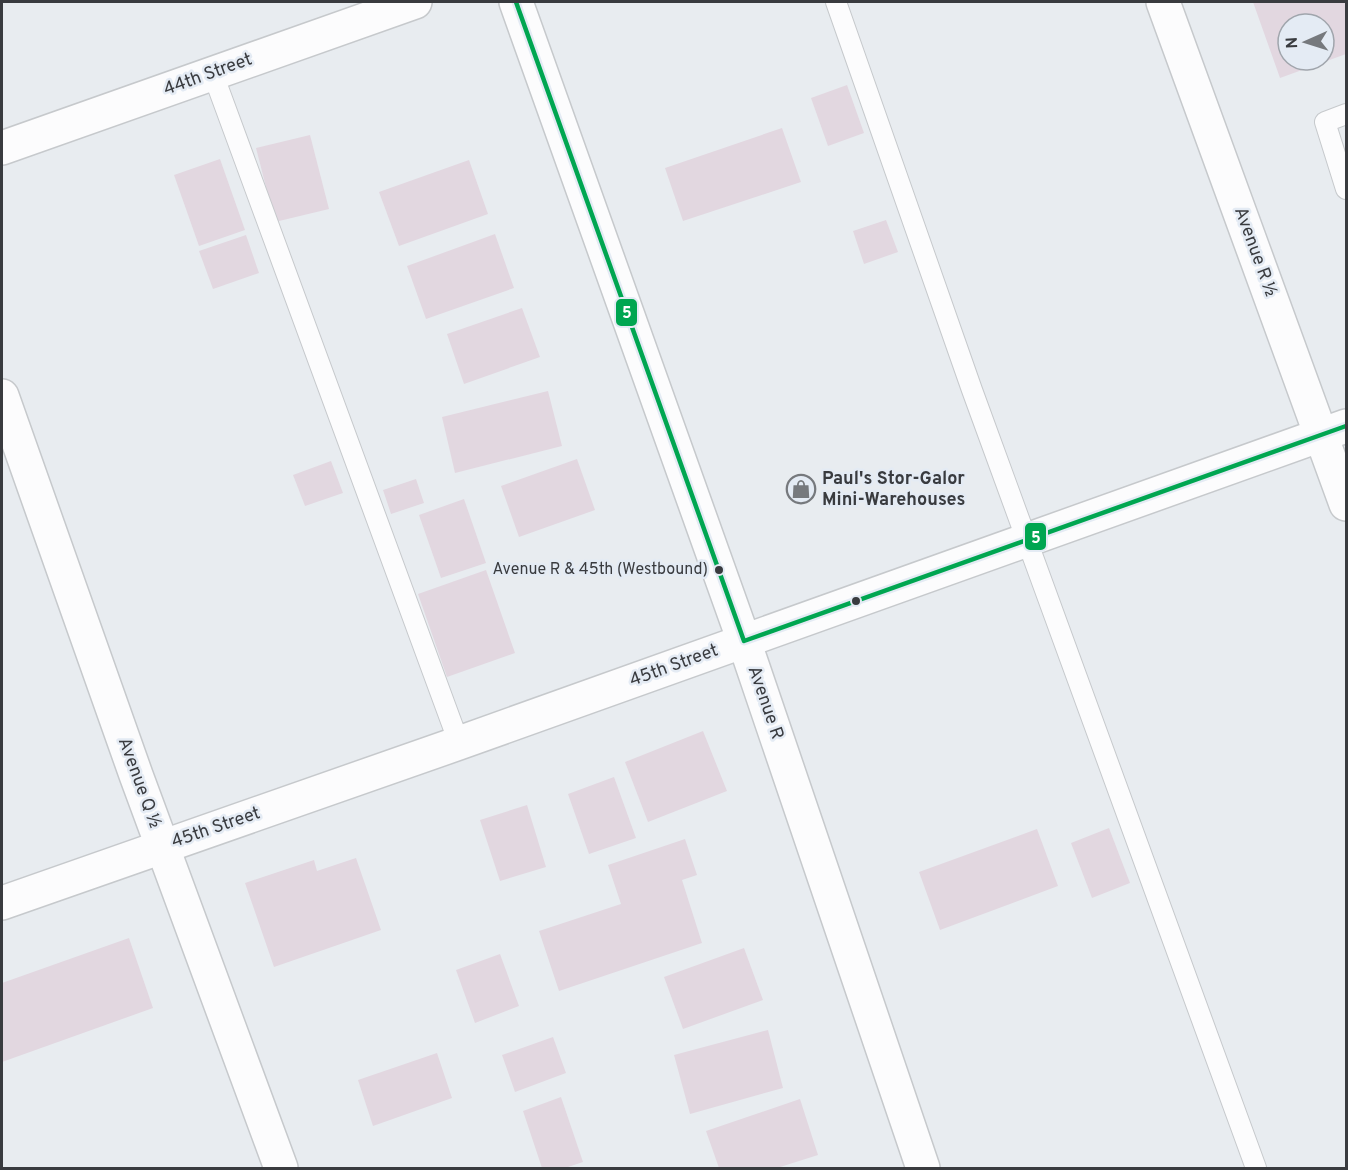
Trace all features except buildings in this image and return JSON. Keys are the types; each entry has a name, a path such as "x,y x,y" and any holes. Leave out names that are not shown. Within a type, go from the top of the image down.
{"street":[{"name":"44th Street","path":"2,148 415,2"},
{"name":"Avenue R","path":"516,2 744,641 923,1168"},
{"name":"Avenue R ½","path":"1163,2 1334,430 1347,504"},
{"name":"Avenue Q ½","path":"2,396 162,847 281,1168"},
{"name":"45th Street","path":"2,903 459,743 1334,430"}],"lane":[{"path":"836,2 972,390 1256,1168"},
{"path":"213,74 459,743"},
{"path":"1347,114 1324,122 1347,189"}],"transit line":[{"name":"5","path":"516,2 744,641 1346,426"}],"place":[{"name":"Paul's Stor-Galor Mini-Warehouses","path":"801,489"},
{"name":"Avenue R & 45th (Westbound)","path":"719,570"}]}
